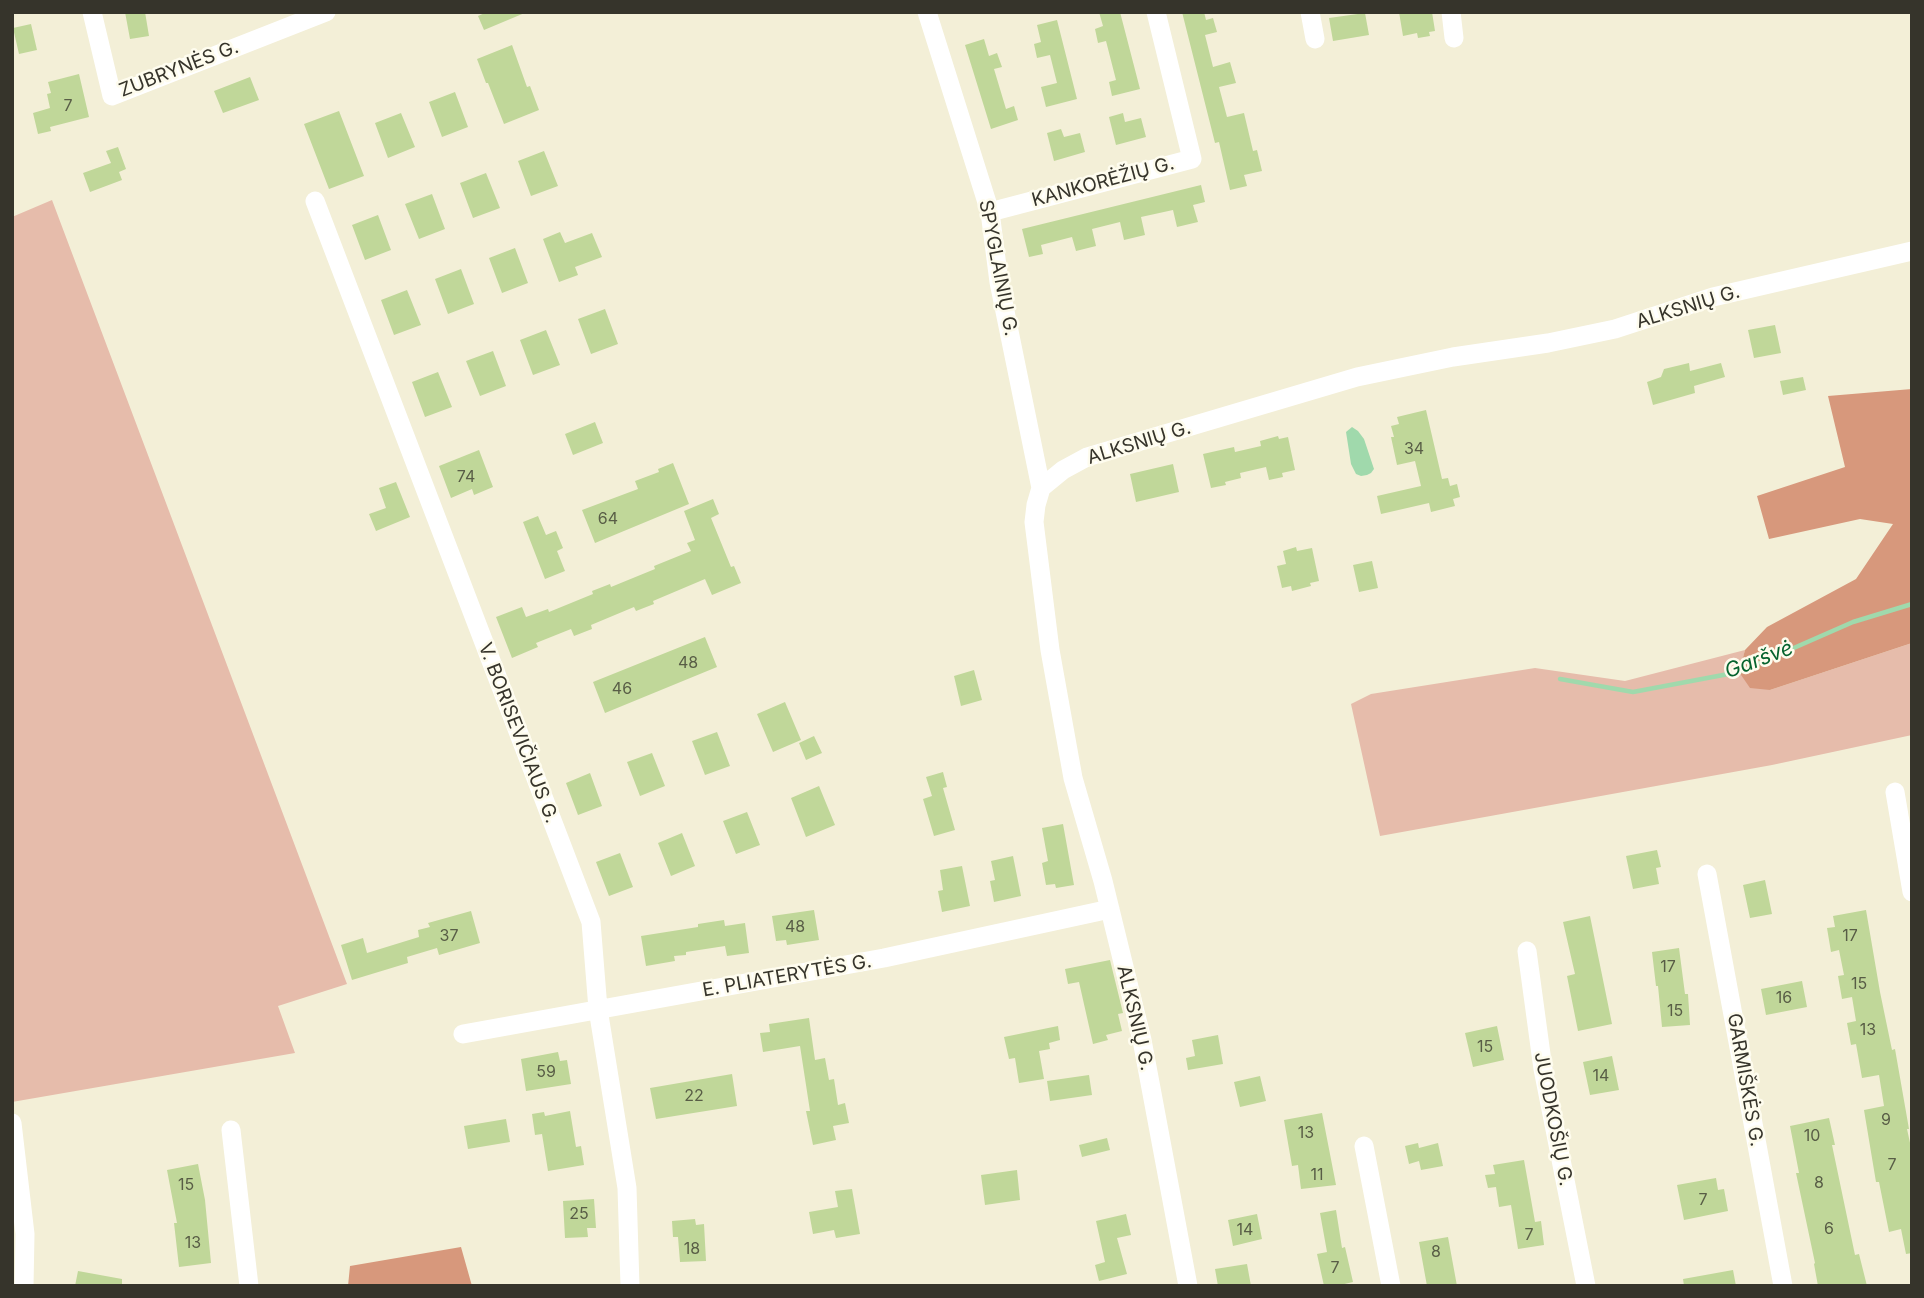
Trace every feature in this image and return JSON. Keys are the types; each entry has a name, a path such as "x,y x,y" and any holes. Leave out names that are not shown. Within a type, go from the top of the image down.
{"street":[{"name":"ZUBRYNĖS G.","path":"92,12 112,96 326,12"},
{"name":"SPYGLAINIŲ G.","path":"927,12 990,212 999,282 1041,488"},
{"name":"KANKORĖŽIŲ G.","path":"990,212 1192,159 1156,12"},
{"path":"1310,12 1315,39"},
{"path":"1451,12 1454,38"},
{"name":"V. BORISEVIČIAUS G.","path":"315,201 591,922 598,1009 627,1188 630,1286"},
{"name":"ALKSNIŲ G.","path":"1188,1286 1142,1040 1103,881 1073,778 1050,650 1034,522 1041,488 1063,470 1087,457 1357,377 1453,357 1548,343 1615,329 1713,297 1912,251"},
{"path":"1895,792 1912,892"},
{"name":"GARMIŠKĖS G.","path":"1707,874 1783,1286"},
{"name":"E. PLIATERYTĖS G.","path":"463,1034 884,958 1110,909"},
{"name":"JUODKOŠIŲ G.","path":"1527,951 1543,1069 1586,1286"},
{"path":"12,1123 25,1234 24,1286"},
{"path":"231,1130 249,1286"},
{"path":"1364,1146 1391,1286"}],"shaded area":[{"path":"52,200 347,984 278,1006 295,1053 12,1102 12,217"},
{"path":"1912,389 1912,643 1770,690 1750,688 1739,672 1745,650 1767,627 1856,579 1893,524 1860,519 1769,539 1757,496 1845,467 1828,396"},
{"path":"1352,427 1364,439 1374,469 1367,475 1356,474 1351,464 1346,432"},
{"path":"1912,643 1912,735 1772,765 1380,836 1351,704 1371,694 1535,668 1625,681 1745,650 1739,673 1770,690"},
{"path":"461,1247 472,1286 348,1286 350,1266"}],"building":[{"path":"125,12 145,12 149,36 130,39"},
{"path":"487,12 527,12 484,30 478,16"},
{"path":"1099,12 1120,12 1140,89 1112,96 1109,82 1116,80 1106,41 1098,43 1095,29 1103,26"},
{"path":"1182,12 1204,12 1206,20 1213,18 1217,32 1205,35 1213,67 1230,62 1236,83 1219,87 1227,117 1244,113 1253,151 1257,150 1262,171 1244,175 1247,186 1230,190 1219,142 1215,143"},
{"path":"1399,12 1432,12 1435,31 1429,32 1430,36 1418,38 1417,33 1403,36"},
{"path":"1365,13 1369,35 1333,41 1329,18"},
{"path":"1057,20 1077,99 1046,107 1041,87 1057,83 1050,55 1037,58 1034,44 1041,42 1037,25"},
{"path":"31,24 37,50 19,54 13,28"},
{"path":"984,39 989,56 997,53 1002,67 994,69 1006,109 1014,106 1018,120 991,129 965,45"},
{"path":"512,45 527,87 530,86 539,110 504,124 477,59"},
{"path":"79,74 89,117 50,127 51,131 38,134 33,113 50,108 47,94 51,93 48,82"},
{"path":"250,77 259,100 223,113 214,91"},
{"path":"455,92 468,127 442,137 429,102"},
{"path":"339,111 364,176 329,189 304,124"},
{"path":"401,113 415,147 388,158 375,123"},
{"path":"1123,113 1125,122 1141,118 1146,137 1116,145 1109,117"},
{"path":"1061,129 1064,137 1080,133 1085,152 1054,161 1047,133"},
{"path":"118,147 126,169 119,172 122,180 90,192 83,173 111,163 106,151"},
{"path":"544,151 558,186 531,196 518,161"},
{"path":"486,173 500,208 473,218 460,183"},
{"path":"1201,185 1205,202 1193,205 1198,222 1177,227 1173,210 1141,217 1145,235 1124,240 1120,222 1092,229 1096,246 1076,251 1072,237 1041,245 1043,254 1029,257 1022,229"},
{"path":"432,194 445,229 419,239 405,204"},
{"path":"378,215 391,250 365,260 352,225"},
{"path":"560,232 565,243 592,233 602,257 575,267 578,275 559,282 543,239"},
{"path":"515,248 528,283 502,293 489,258"},
{"path":"461,269 474,304 448,314 435,279"},
{"path":"407,290 421,325 394,335 381,300"},
{"path":"605,309 618,344 591,354 578,319"},
{"path":"1775,325 1781,353 1754,358 1748,330"},
{"path":"546,330 560,365 533,375 520,340"},
{"path":"493,351 506,386 480,396 466,361"},
{"path":"1689,363 1690,371 1721,363 1725,377 1694,386 1695,393 1653,405 1647,382 1661,377 1664,369"},
{"path":"438,372 452,407 425,417 412,382"},
{"path":"1803,377 1806,390 1783,395 1780,381"},
{"path":"1426,410 1442,479 1448,478 1450,486 1457,484 1460,497 1453,499 1455,506 1431,512 1429,503 1381,514 1377,496 1421,486 1415,461 1397,465 1391,426 1399,424 1397,417"},
{"path":"595,422 603,443 573,455 565,434"},
{"path":"1278,436 1279,439 1288,437 1295,470 1282,473 1283,477 1269,480 1266,467 1240,473 1241,478 1211,488 1203,454 1234,447 1235,452 1261,446 1260,441"},
{"path":"479,450 493,487 474,495 472,489 451,498 439,466"},
{"path":"673,463 689,504 595,543 582,510 638,489 635,481 659,472 658,469"},
{"path":"1173,464 1179,492 1136,502 1130,474"},
{"path":"396,482 410,517 376,531 369,514 386,508 379,488"},
{"path":"713,499 719,514 711,518 731,567 734,566 741,583 712,595 705,579 653,601 654,604 636,611 634,607 591,625 592,629 574,636 571,629 536,643 538,647 512,658 496,617 522,607 526,617 548,609 549,612 593,594 592,591 610,584 611,587 655,569 654,566 691,551 687,543 695,540 684,511"},
{"path":"538,516 546,535 556,531 563,548 557,551 565,571 545,579 523,522"},
{"path":"1296,547 1297,551 1312,548 1319,581 1292,591 1291,586 1282,588 1277,566 1286,564 1283,551"},
{"path":"1372,561 1378,588 1359,592 1353,565"},
{"path":"705,637 717,667 605,713 593,682"},
{"path":"974,670 982,700 961,706 954,676"},
{"path":"785,702 801,740 773,752 757,714"},
{"path":"717,732 730,766 705,775 692,741"},
{"path":"814,736 822,753 806,760 799,743"},
{"path":"652,753 665,786 640,796 627,762"},
{"path":"943,772 947,787 943,788 955,830 934,836 923,799 932,796 926,777"},
{"path":"590,773 602,806 578,815 566,783"},
{"path":"819,786 835,825 806,837 791,798"},
{"path":"747,812 760,845 736,854 723,821"},
{"path":"1063,824 1074,885 1056,888 1055,884 1046,885 1042,863 1048,861 1042,828"},
{"path":"682,833 695,866 671,876 658,843"},
{"path":"1657,850 1661,867 1656,868 1659,884 1633,889 1626,856"},
{"path":"620,853 633,887 609,896 596,862"},
{"path":"1013,856 1021,896 994,902 990,881 995,880 991,861"},
{"path":"962,866 970,906 942,912 938,891 943,890 940,870"},
{"path":"1765,880 1772,914 1750,918 1743,885"},
{"path":"814,910 819,940 787,945 786,940 776,941 772,916"},
{"path":"1866,910 1892,1050 1895,1049 1912,1152 1912,1253 1906,1254 1901,1229 1889,1232 1879,1182 1876,1182 1864,1110 1884,1106 1879,1075 1862,1078 1856,1044 1851,1045 1847,1023 1856,1021 1852,997 1842,999 1838,976 1844,975 1839,950 1831,952 1827,928 1835,927 1833,916"},
{"path":"471,911 480,943 439,955 437,948 407,957 408,963 352,980 341,945 363,938 367,953 419,937 418,930 430,927 428,923"},
{"path":"1590,916 1612,1024 1578,1031 1567,976 1575,974 1563,922"},
{"path":"724,920 725,926 745,923 749,953 727,956 725,946 686,952 686,955 674,956 675,961 646,966 641,936"},
{"path":"1679,948 1685,994 1688,994 1690,1025 1662,1027 1652,952"},
{"path":"1110,960 1123,1013 1118,1014 1122,1031 1106,1035 1108,1040 1093,1044 1079,982 1068,984 1065,969"},
{"path":"1802,981 1807,1007 1766,1015 1761,989"},
{"path":"809,1018 815,1060 825,1058 829,1080 834,1079 838,1105 845,1103 849,1123 833,1126 836,1140 813,1145 806,1111 810,1111 800,1046 763,1052 760,1033 770,1032 769,1024"},
{"path":"1058,1026 1060,1040 1049,1043 1050,1049 1039,1051 1044,1079 1019,1083 1015,1058 1009,1059 1004,1037"},
{"path":"1497,1026 1504,1060 1473,1067 1465,1033"},
{"path":"1218,1035 1223,1064 1188,1070 1186,1058 1195,1056 1192,1040"},
{"path":"558,1052 560,1061 567,1060 571,1084 526,1091 521,1059"},
{"path":"1612,1056 1619,1090 1590,1095 1583,1062"},
{"path":"732,1074 737,1106 656,1119 650,1088"},
{"path":"1089,1075 1092,1095 1050,1101 1047,1081"},
{"path":"1260,1076 1266,1101 1240,1107 1234,1082"},
{"path":"570,1111 576,1147 581,1146 584,1165 548,1171 542,1134 535,1135 532,1114 544,1112 545,1116"},
{"path":"1322,1113 1336,1185 1301,1189 1298,1165 1292,1166 1284,1120"},
{"path":"1829,1118 1855,1255 1859,1254 1867,1286 1818,1286 1796,1173 1799,1173 1790,1126"},
{"path":"506,1119 510,1142 468,1149 464,1126"},
{"path":"1107,1138 1110,1150 1082,1157 1079,1145"},
{"path":"1418,1143 1419,1148 1438,1143 1443,1166 1421,1170 1419,1161 1409,1164 1405,1146"},
{"path":"1524,1160 1535,1222 1541,1221 1544,1245 1518,1249 1511,1205 1499,1207 1496,1187 1488,1188 1485,1175 1495,1174 1493,1165"},
{"path":"198,1164 205,1200 211,1263 179,1267 174,1223 177,1223 167,1170"},
{"path":"1017,1170 1020,1200 985,1205 981,1175"},
{"path":"1716,1178 1718,1190 1724,1189 1728,1211 1684,1220 1677,1185"},
{"path":"852,1189 860,1234 836,1238 834,1230 813,1234 809,1212 838,1207 835,1191"},
{"path":"594,1199 596,1228 587,1228 588,1237 565,1238 563,1201"},
{"path":"1336,1210 1342,1248 1345,1247 1353,1282 1324,1286 1317,1254 1327,1252 1320,1213"},
{"path":"1126,1214 1131,1235 1117,1238 1127,1274 1099,1281 1095,1265 1105,1262 1096,1221"},
{"path":"1257,1214 1262,1239 1233,1246 1228,1220"},
{"path":"695,1219 696,1225 704,1224 706,1261 680,1262 678,1237 673,1237 672,1221"},
{"path":"1448,1237 1457,1286 1427,1286 1419,1242"},
{"path":"1247,1264 1251,1286 1218,1286 1215,1269"},
{"path":"1733,1270 1736,1286 1684,1286 1683,1279"},
{"path":"78,1271 122,1279 122,1286 75,1286"}],"waterway":[{"name":"Garšvė","path":"1560,679 1633,692 1739,672 1853,622 1912,604"}]}
